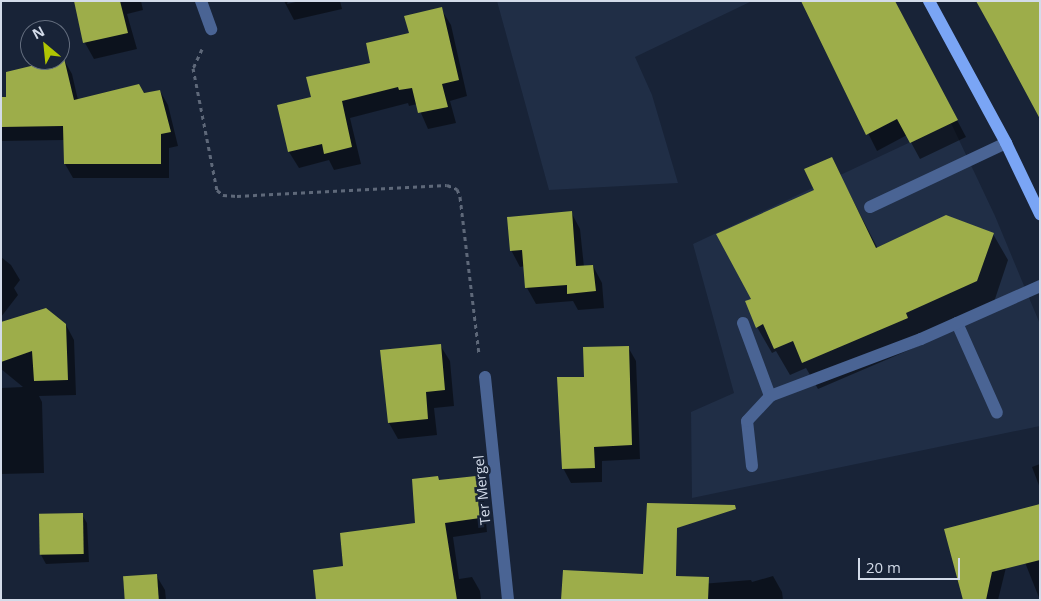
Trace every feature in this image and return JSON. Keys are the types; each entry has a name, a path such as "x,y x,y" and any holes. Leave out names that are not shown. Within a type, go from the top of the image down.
{"main road":[{"path":"929,1 1006,143 1040,214"}],"street":[{"path":"201,1 211,29"},
{"path":"870,207 1006,143"},
{"path":"752,466 748,421 770,396 921,339 1040,286"},
{"path":"743,323 770,396"},
{"path":"957,324 997,413"},
{"name":"Ter Mergel","path":"485,377 508,600"}],"path":[{"path":"211,29 193,68 217,190 222,195 237,196 448,185 457,189 460,196 477,346 485,377"}],"shaded area":[{"path":"497,1 752,1 635,57 652,95 678,183 549,190"},
{"path":"951,123 995,216 1040,324 1040,426 692,498 691,412 734,393 693,244"}],"building":[{"path":"74,1 120,1 128,33 83,43"},
{"path":"801,1 895,1 958,120 910,143 897,119 866,135"},
{"path":"976,1 1040,1 1040,119 995,35"},
{"path":"442,7 459,80 442,84 448,107 418,113 412,88 399,90 398,87 342,101 352,147 324,154 322,144 288,152 277,105 311,97 306,77 370,63 366,43 409,33 404,16"},
{"path":"20,69 67,70 74,100 139,84 144,93 160,90 171,132 161,134 161,164 64,164 63,126 1,127 1,97 6,97 6,72"},
{"path":"832,157 876,248 946,215 994,233 977,281 906,313 908,318 802,363 793,341 774,349 763,324 756,328 745,301 751,299 716,234 814,190 804,169"},
{"path":"572,211 576,266 593,265 596,291 567,294 567,285 525,288 522,250 510,251 507,217"},
{"path":"46,308 66,324 68,380 34,381 32,351 1,362 1,322"},
{"path":"441,344 445,390 426,392 428,419 388,423 380,350"},
{"path":"629,346 632,445 594,447 595,468 562,469 557,377 584,377 583,347"},
{"path":"438,476 439,480 476,476 480,518 445,523 457,600 316,600 313,570 343,566 340,533 415,523 412,479"},
{"path":"647,503 735,505 736,509 677,528 676,576 709,577 708,600 561,600 563,570 643,574"},
{"path":"1040,504 1040,560 992,572 986,600 963,600 944,529"},
{"path":"83,513 84,554 40,555 39,514"},
{"path":"157,574 159,600 125,600 123,576"}]}
